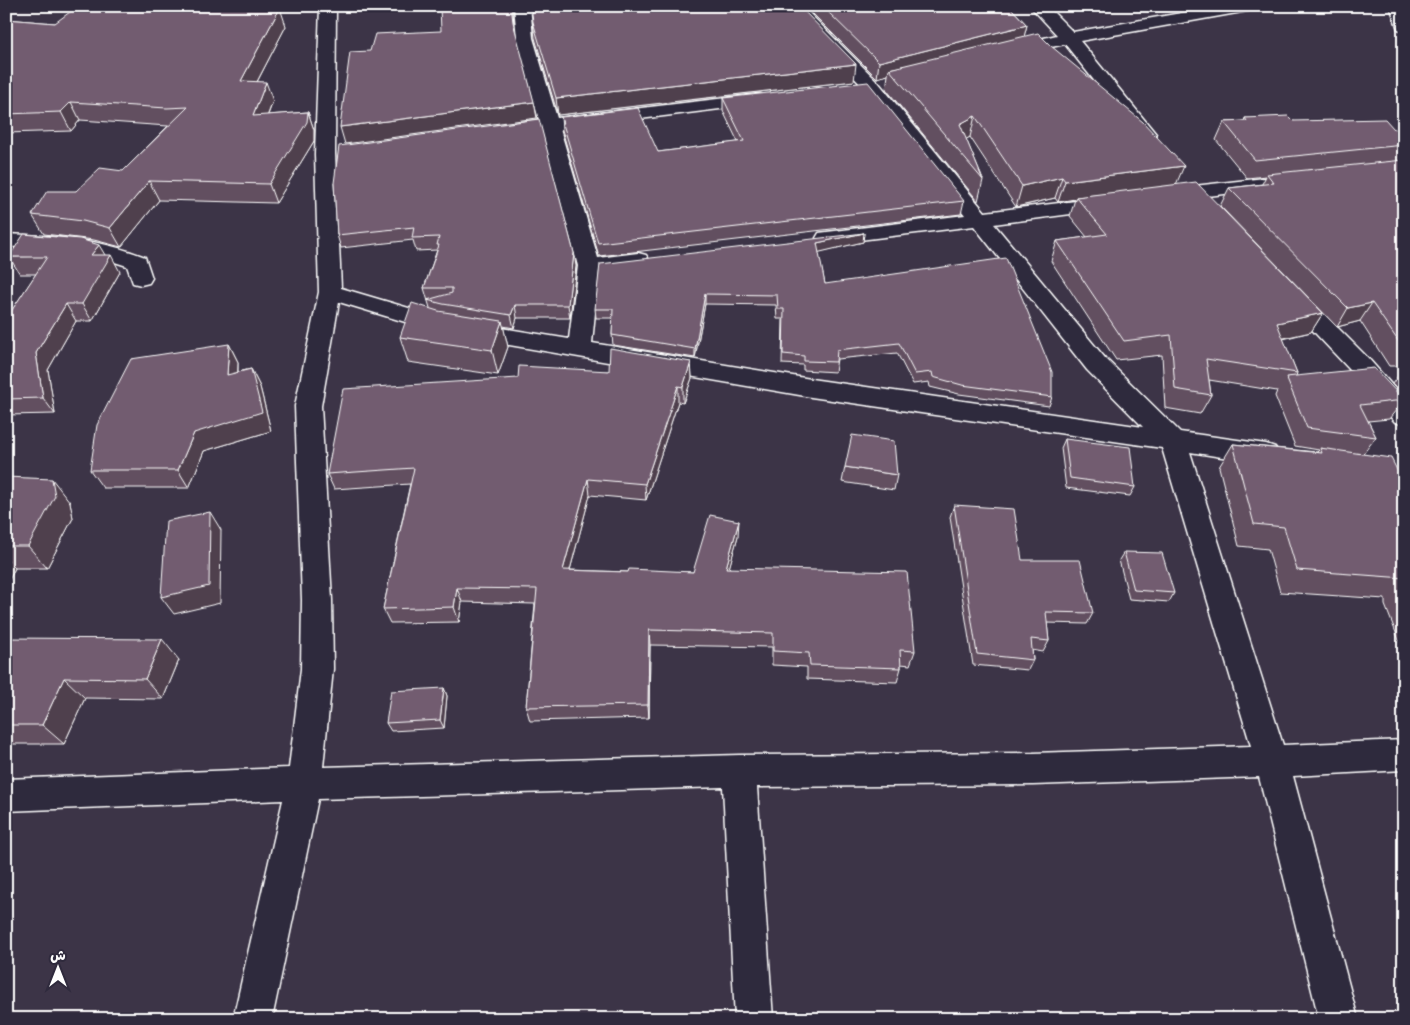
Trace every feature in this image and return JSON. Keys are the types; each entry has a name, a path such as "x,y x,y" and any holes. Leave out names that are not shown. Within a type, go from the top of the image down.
{"street":[{"path":"252,1019 304,782 317,668 317,600 308,406 330,292 334,152 328,6"},
{"path":"522,6 525,38 588,266 580,348"},
{"path":"793,6 872,85 978,220 1066,325 1096,364 1172,441 1272,761 1339,1019"},
{"path":"1038,6 1068,37 1162,153"},
{"path":"993,56 1068,37 1184,19 1248,6"},
{"path":"1398,6 1404,26"},
{"path":"490,132 774,98"},
{"path":"812,240 1134,199 1186,184 1317,178"},
{"path":"1186,184 1214,213"},
{"path":"6,240 58,243 118,253 137,262 141,278"},
{"path":"588,266 657,258"},
{"path":"1276,278 1359,364 1404,416"},
{"path":"330,292 445,326 811,388 1288,457"},
{"path":"6,795 304,782 738,771 1033,769 1272,761 1398,761"},
{"path":"738,771 754,1019"}],"building":[{"path":"95,6 154,8 156,6 263,6 262,8 280,8 241,81 266,82 253,116 308,112 307,122 269,184 149,181 110,228 83,221 32,215 47,191 76,191 100,168 123,171 188,107 167,108 71,102 61,112 6,114 6,19 55,23 74,9 90,10"},
{"path":"511,6 513,22 534,102 340,127 350,52 370,51 375,34 441,31 440,7"},
{"path":"531,6 799,6 856,64 556,98 533,22"},
{"path":"822,6 1009,6 1027,25 879,62"},
{"path":"1038,33 1051,46 1143,122 1184,166 1065,181 1062,177 1022,186 975,116 960,124 983,180 889,69"},
{"path":"868,82 964,201 598,243 561,117 638,108 658,152 744,141 723,98"},
{"path":"1288,116 1293,121 1385,119 1394,129 1404,129 1404,145 1255,160 1224,122 1247,121 1245,118"},
{"path":"539,119 574,253 568,305 515,305 511,315 427,300 452,293 452,288 424,288 439,245 437,245 439,237 412,238 414,227 337,235 334,183 339,146"},
{"path":"1404,160 1403,348 1372,303 1348,308 1229,188 1274,183 1267,174"},
{"path":"1196,182 1323,313 1277,323 1297,373 1206,359 1211,395 1175,389 1171,335 1124,341 1057,241 1107,234 1076,197"},
{"path":"864,233 817,243 825,284 1006,258 1052,372 1052,397 962,385 933,377 932,372 915,374 899,343 837,350 836,362 804,361 804,356 783,354 784,309 778,309 777,295 705,294 695,349 612,335 613,309 595,309 600,264"},
{"path":"24,234 80,239 99,245 91,255 111,255 82,304 66,304 36,353 43,398 6,399 6,319 47,257 9,257"},
{"path":"412,303 438,311 502,321 492,350 400,337"},
{"path":"229,344 227,375 251,369 262,412 194,433 178,470 90,470 97,425 131,359"},
{"path":"610,348 691,362 683,387 678,386 645,484 588,479 563,570 628,572 629,569 693,572 710,515 739,521 726,568 907,572 915,651 900,650 901,668 810,665 809,653 773,651 773,633 649,630 648,705 526,707 537,589 457,588 454,607 383,609 414,468 327,474 343,389 518,378 519,366 609,371"},
{"path":"1374,368 1404,400 1360,405 1376,437 1307,428 1286,377"},
{"path":"852,435 894,441 897,475 845,467"},
{"path":"1065,439 1130,447 1135,487 1070,478"},
{"path":"1233,444 1322,453 1320,448 1391,458 1397,470 1404,471 1404,578 1297,570 1284,527 1254,524"},
{"path":"6,477 52,479 55,496 28,546 6,546"},
{"path":"954,505 1014,509 1022,560 1080,560 1093,613 1046,612 1049,641 1031,639 1033,660 977,654"},
{"path":"210,512 209,586 161,597 166,521"},
{"path":"1124,552 1162,553 1174,593 1134,590"},
{"path":"6,638 162,639 145,679 64,678 42,725 6,725"},
{"path":"444,688 440,720 386,723 391,691"}]}
